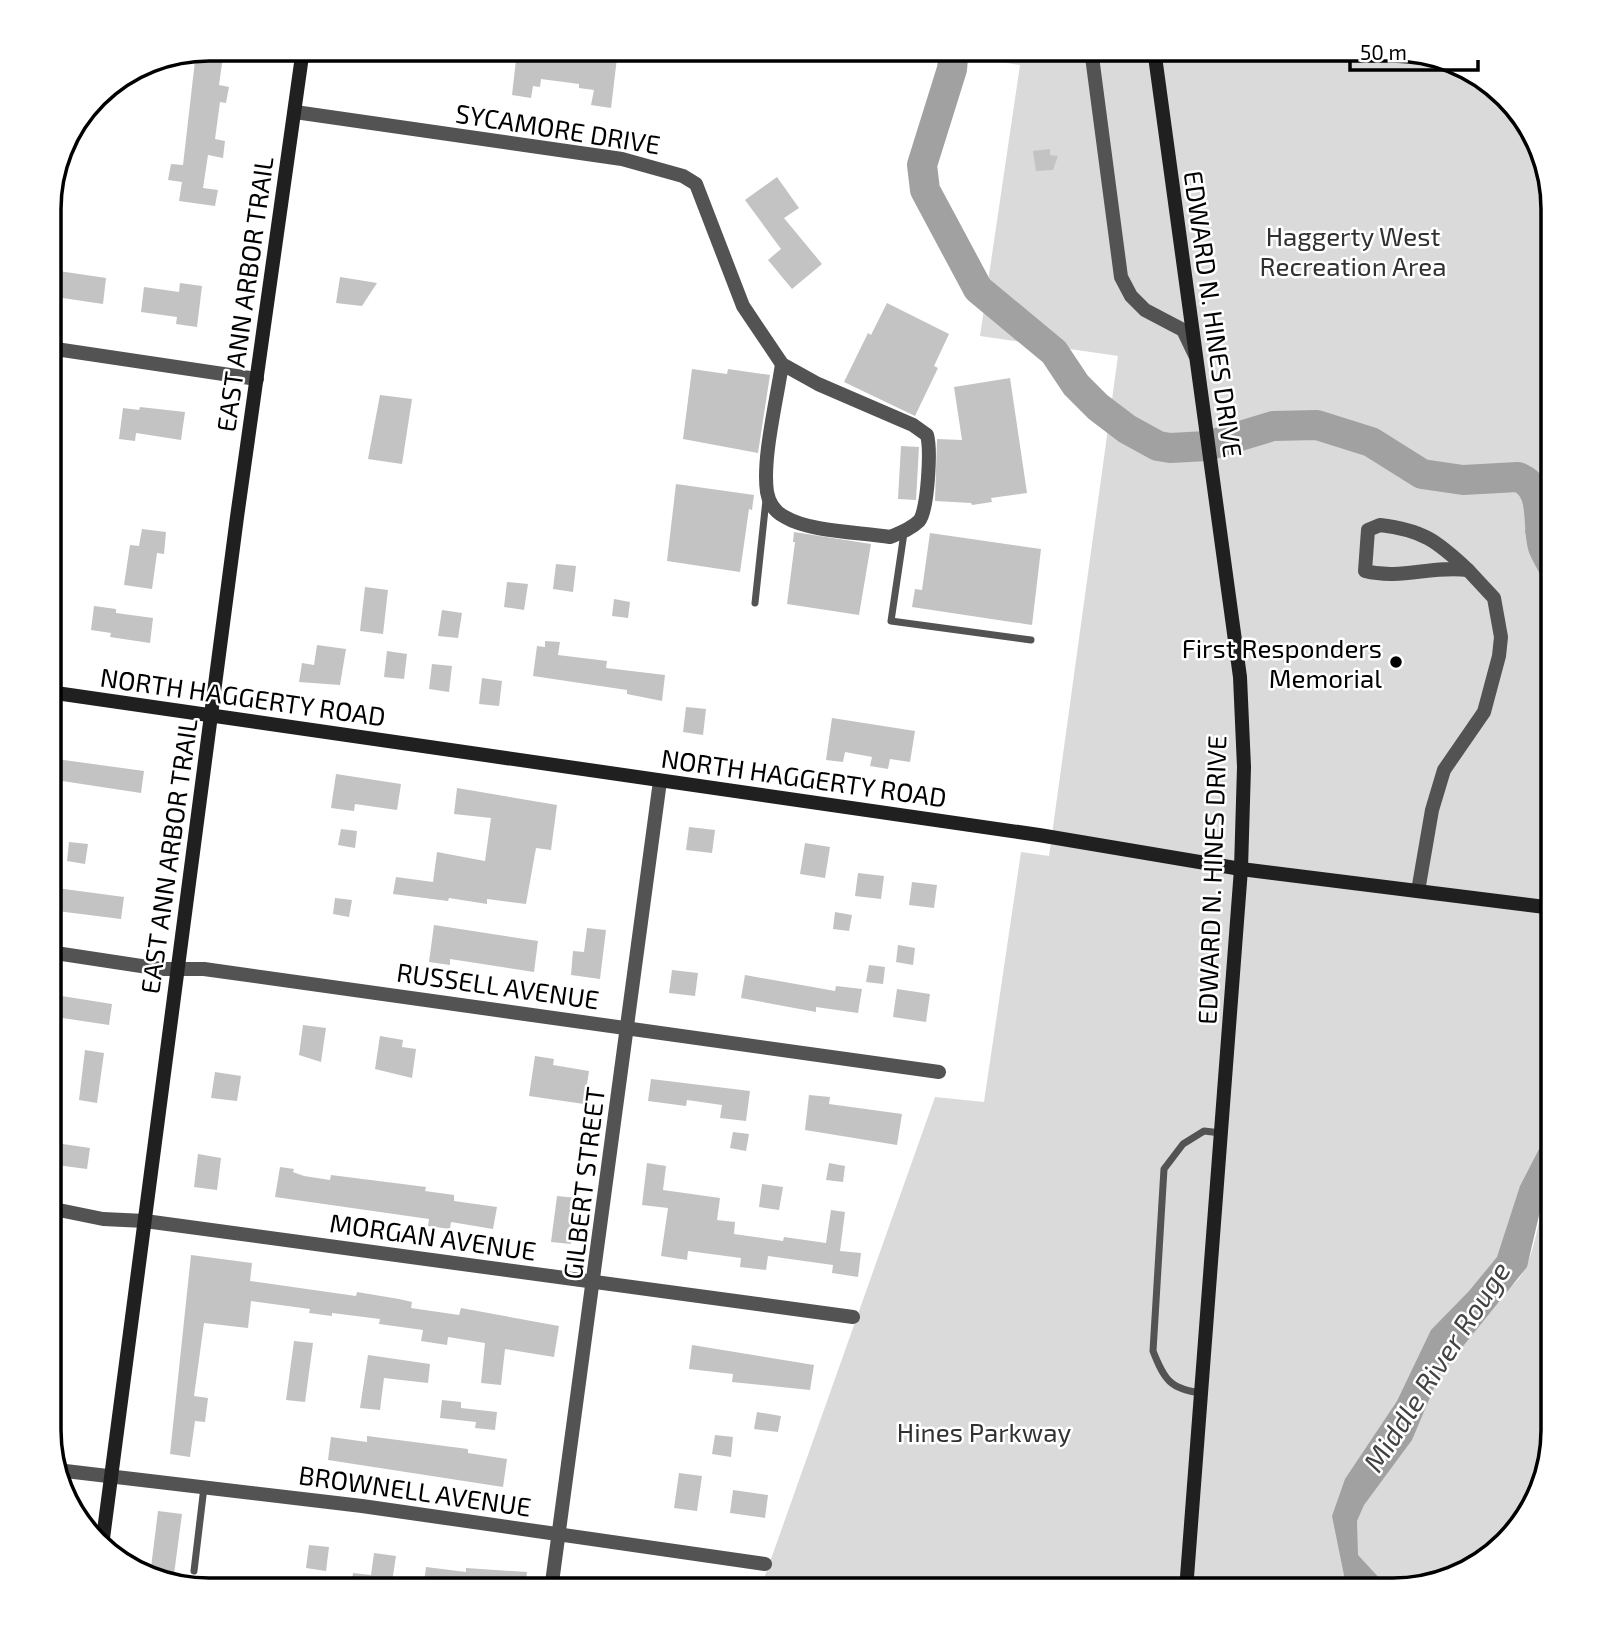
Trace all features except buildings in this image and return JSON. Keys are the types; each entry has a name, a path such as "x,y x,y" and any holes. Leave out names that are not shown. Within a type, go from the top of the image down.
{"street":[{"name":"EAST ANN ARBOR TRAIL","path":"104,1533 177,969 301,61"},
{"path":"1093,62 1121,277 1131,296 1145,310 1183,330 1195,356"},
{"name":"EDWARD N. HINES DRIVE","path":"1156,62 1240,677 1244,767 1241,869 1187,1578"},
{"name":"SYCAMORE DRIVE","path":"295,113 622,159 683,176 696,184 743,306 782,364"},
{"path":"62,350 257,379"},
{"path":"782,364 818,384 913,425 927,435 925,508 920,520 904,532 890,537 800,524 783,517 772,507 767,492 782,364"},
{"path":"1418,891 1432,810 1444,770 1485,712 1501,637 1494,598 1468,570 1438,542 1425,534 1380,525 1368,530 1365,571 1395,576 1447,567 1468,570"},
{"name":"NORTH HAGGERTY ROAD","path":"62,694 1039,835 1241,869 1541,906"},
{"name":"GILBERT STREET","path":"553,1578 595,1281 660,781"},
{"name":"RUSSELL AVENUE","path":"61,954 177,969 218,971 939,1072"},
{"name":"MORGAN AVENUE","path":"61,1210 103,1219 145,1221 852,1317"},
{"name":"BROWNELL AVENUE","path":"67,1472 204,1486 765,1564"}],"lane":[{"path":"755,603 767,492"},
{"path":"904,532 891,621 1031,640"},
{"path":"1203,1393 1189,1392 1164,1379 1153,1352 1164,1170 1183,1144 1204,1131 1222,1133"},
{"path":"194,1571 204,1486"}],"green space":[{"path":"1000,62 1422,64 1440,69 1475,86 1504,112 1521,135 1538,180 1541,209 1541,1192 1510,1287 1527,1265 1541,1213 1541,1430 1533,1477 1510,1520 1490,1541 1467,1558 1422,1575 1393,1578 764,1578 935,1097 984,1102 1021,852 1049,856 1118,356 980,336 1020,65"}],"water":[{"path":"1524,479 1538,480 1541,486 1541,564 1529,546 1525,531 1535,516 1530,501 1522,495"},
{"path":"1541,1145 1541,1207 1527,1267 1439,1376 1412,1440 1364,1505 1357,1521 1358,1555 1379,1578 1345,1578 1332,1516 1345,1479 1397,1401 1431,1330 1497,1257 1520,1186"}],"waterway":[{"name":"Middle River Rouge","path":"953,62 922,165 925,190 978,289 1054,352 1076,385 1098,407 1127,429 1158,446 1207,446 1273,426 1317,425 1371,442 1422,474 1463,480 1518,477 1527,482 1537,498 1541,538"}],"place":[{"name":"First Responders Memorial","path":"1396,662"}],"park label":[{"name":"Haggerty West Recreation Area","path":"1353,250"},
{"name":"Hines Parkway","path":"984,1431"}]}
